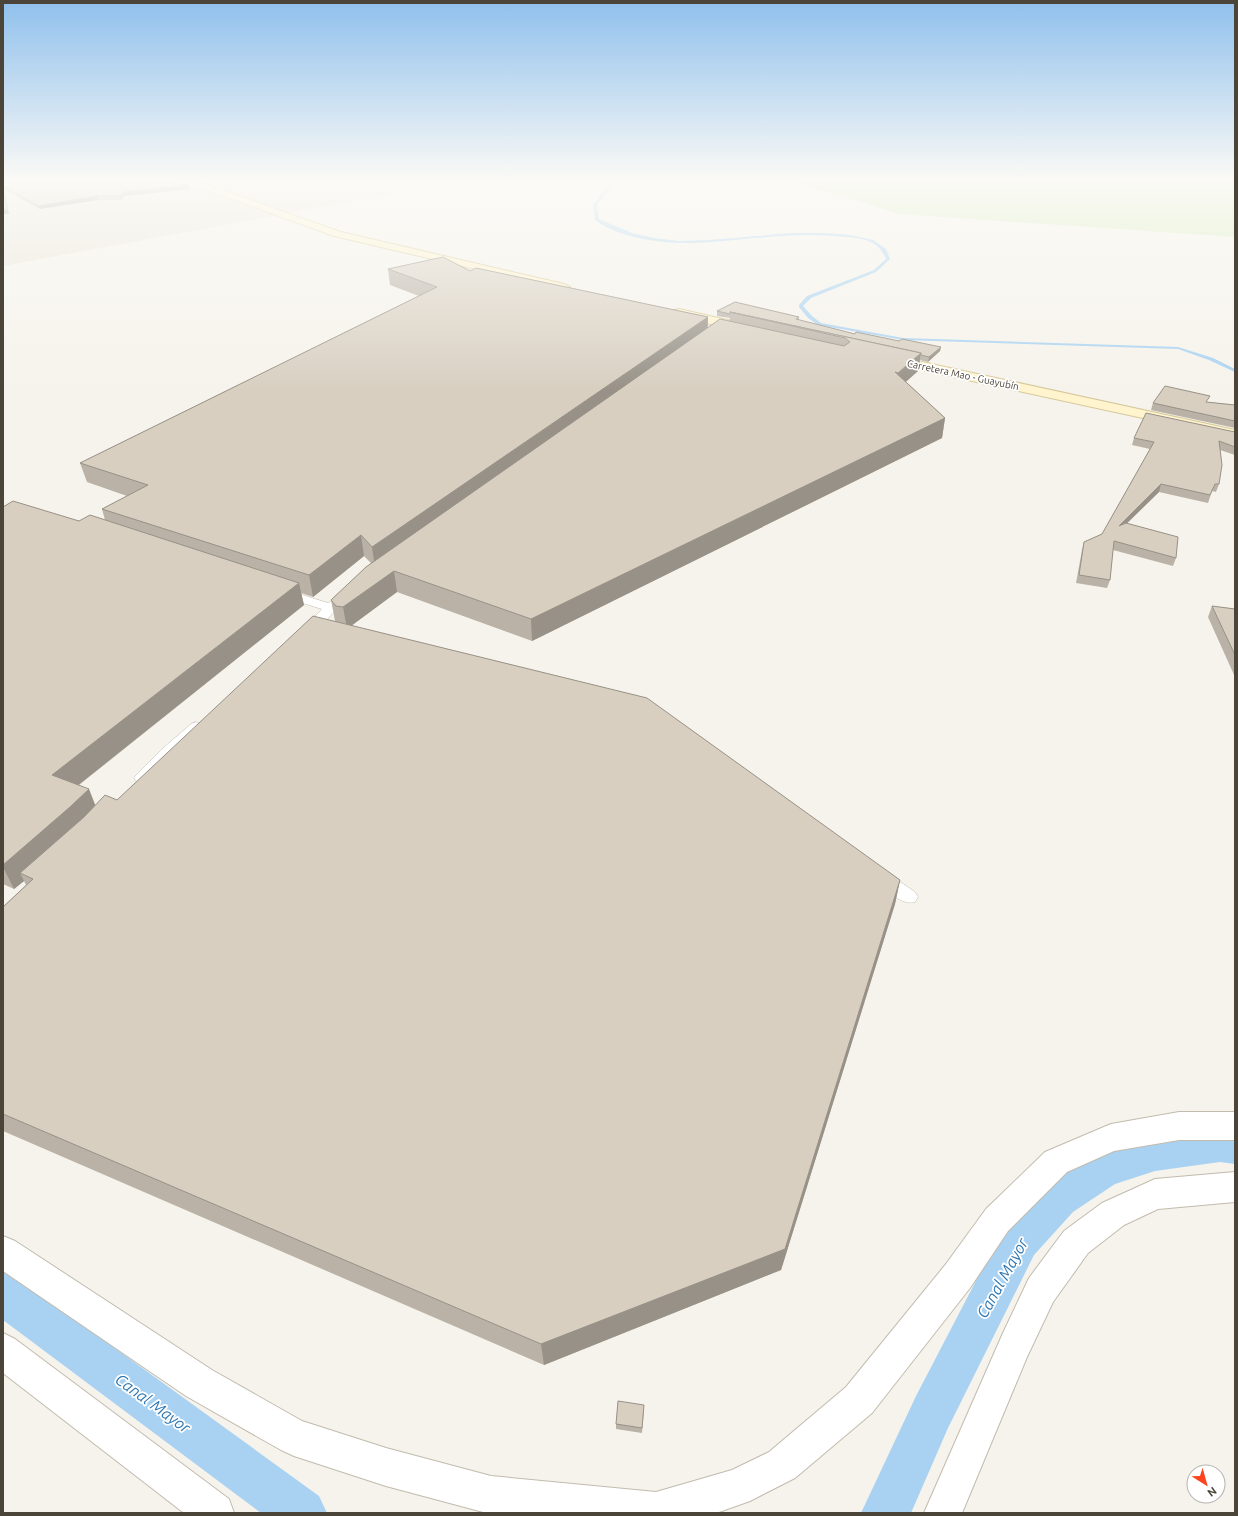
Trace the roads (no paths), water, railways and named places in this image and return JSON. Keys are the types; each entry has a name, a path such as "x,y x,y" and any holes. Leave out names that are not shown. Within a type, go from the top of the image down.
{"main road":[{"path":"405,250 577,290"},
{"path":"668,310 760,331"},
{"name":"Carretera Mao - Guayubín","path":"875,356 1235,434"}],"street":[{"path":"3,1252 199,1383 294,1437 386,1467 491,1495 656,1511 737,1488 782,1465 859,1400 927,1316 997,1220 1056,1162 1112,1138 1179,1126 1235,1126"},
{"path":"943,1513 1015,1345 1041,1290 1076,1242 1113,1214 1154,1194 1235,1187"},
{"path":"3,1351 215,1513"}],"lane":[{"path":"712,336 729,324"},
{"path":"295,642 330,608 362,585"},
{"path":"270,588 330,608"},
{"path":"312,627 328,630"},
{"path":"134,786 166,753 207,717"},
{"path":"871,869 909,897"}],"waterway":[{"path":"885,250 888,259 875,271 809,297 801,306 810,317 820,324 903,339 1178,348 1211,359 1235,371"},
{"name":"Canal Mayor","path":"886,1513 932,1412 1019,1241 1059,1198 1104,1169 1155,1153 1220,1144 1235,1146"},
{"name":"Canal Mayor","path":"3,1293 302,1513"}]}
